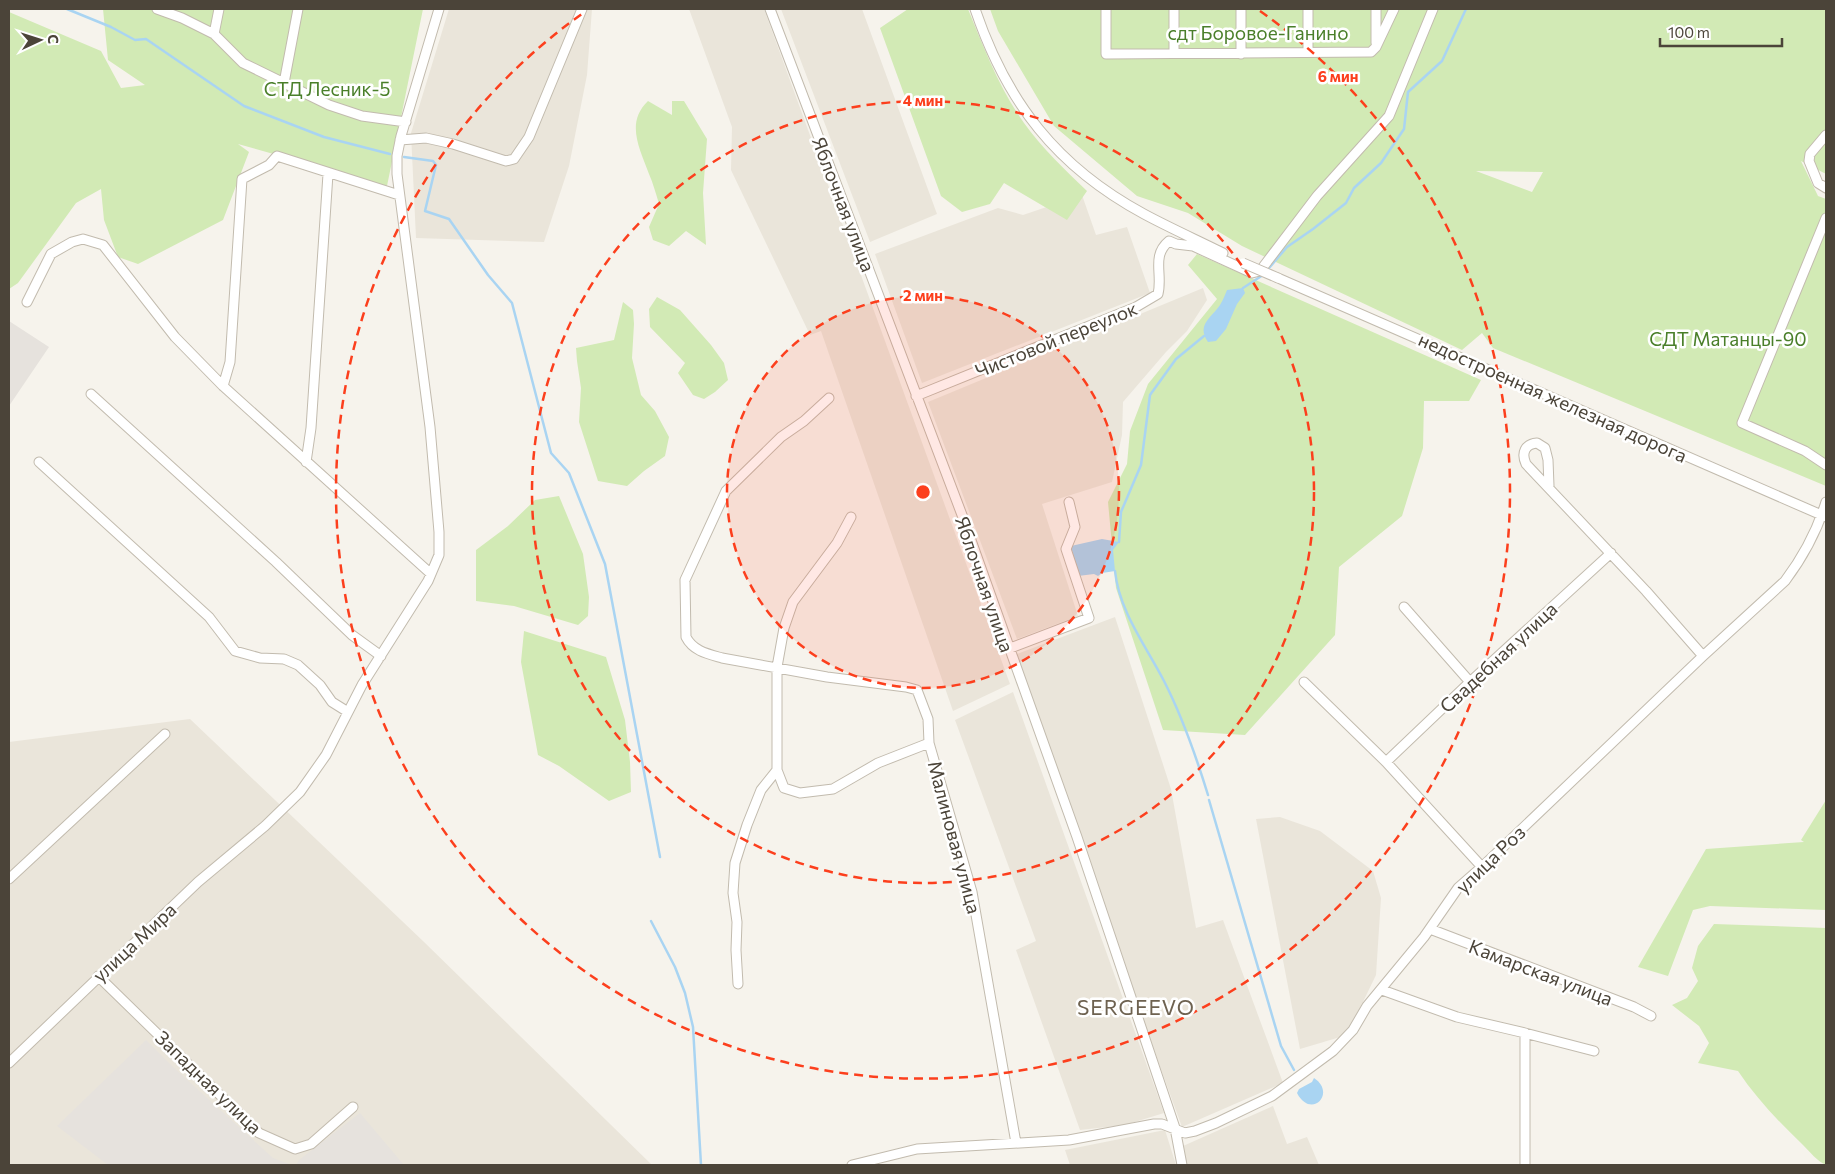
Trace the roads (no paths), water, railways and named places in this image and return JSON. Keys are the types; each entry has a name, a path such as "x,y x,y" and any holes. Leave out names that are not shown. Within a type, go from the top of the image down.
{"street":[{"path":"157,9 182,18 214,34 243,64 329,105 362,116 406,122"},
{"path":"214,34 219,9"},
{"path":"284,83 298,9"},
{"name":"улица Мира","path":"9,1063 198,882 265,826 300,792 326,755 362,685 428,581 439,555 438,513 430,427 396,174 400,140 439,9"},
{"path":"400,140 426,138 453,144 506,161 514,159 529,137 582,9"},
{"name":"Яблочная улица","path":"770,9 962,515 1008,649 1077,837 1175,1128 1182,1165"},
{"name":"недостроенная железная дорога","path":"974,9 995,58 1022,108 1038,129 1071,164 1133,208 1243,263 1824,516"},
{"path":"1106,9 1106,54 1371,52 1376,47 1394,9"},
{"path":"1174,9 1174,53"},
{"path":"1241,9 1241,54"},
{"path":"1308,9 1308,52"},
{"path":"1376,9 1376,47"},
{"name":"Чистовой переулок","path":"916,396 1136,307 1151,299 1158,294 1160,286 1159,255 1162,247 1169,241 1176,244 1193,246 1252,273 1260,271 1317,196 1389,116 1433,9"},
{"path":"1826,135 1810,154 1809,161 1818,183 1826,188"},
{"path":"223,386 230,362 242,179 269,165 277,156 328,174 399,195"},
{"path":"306,462 311,428 328,174"},
{"path":"1826,218 1742,423 1805,451 1826,465"},
{"path":"27,302 51,254 72,242 83,239 103,245 175,336 223,386 430,573"},
{"path":"91,394 276,562 352,636 381,656"},
{"path":"777,667 722,658 690,645 686,637 684,580 726,491 781,437 804,421 830,398"},
{"path":"39,462 209,617 235,651 260,658 284,659 298,665 320,685 332,702 348,712"},
{"path":"1549,486 1703,656"},
{"path":"1008,649 1089,618 1066,549 1075,527 1068,502"},
{"name":"улица Роз","path":"855,1165 916,1149 1069,1140 1154,1124 1162,1124 1185,1133 1216,1123 1272,1096 1333,1051 1353,1030 1367,1006 1430,929 1458,888 1785,581 1799,561 1824,516 1826,502"},
{"path":"851,517 837,543 793,602 784,628 777,667 777,770 784,788 800,793 833,789 878,763 930,743"},
{"name":"Свадебная улица","path":"1386,762 1611,553"},
{"path":"1404,607 1470,682"},
{"name":"Малиновая улица","path":"777,667 827,677 917,690 928,719 930,743 972,892 1016,1143"},
{"path":"1304,682 1386,762 1482,867"},
{"path":"9,879 165,734"},
{"path":"738,984 737,922 732,894 735,863 761,790 777,770"},
{"name":"Камарская улица","path":"1430,929 1634,1007 1652,1016"},
{"name":"Западная улица","path":"98,976 259,1133 295,1149 311,1144 353,1107"},
{"path":"1382,990 1457,1017 1594,1051"},
{"path":"1525,1033 1525,1165"}],"water":[{"path":"1243,288 1245,293 1237,304 1226,329 1216,341 1208,342 1204,331 1206,322 1220,305 1227,290"},
{"path":"1102,539 1119,542 1113,550 1115,571 1102,573 1098,576 1094,574 1078,576 1071,546"},
{"path":"1314,1078 1323,1090 1322,1096 1315,1104 1309,1104 1303,1101 1297,1093 1299,1089 1312,1082"}],"waterway":[{"path":"67,9 111,27 135,40 146,39 244,106 324,137 390,154"},
{"path":"1243,288 1263,275 1287,247 1346,203 1354,188 1381,163 1404,129 1408,92 1442,61 1466,9"},
{"path":"404,157 433,161 436,165 425,211 449,219 488,275 512,303 551,453 569,473 605,564 660,857"},
{"path":"1119,542 1121,512 1141,465 1150,395 1176,359 1204,336"},
{"path":"1115,571 1122,600 1134,628 1164,681 1177,709 1208,795"},
{"path":"1209,800 1281,1046 1294,1070"},
{"path":"651,921 675,967 685,993 693,1027 701,1165"}],"district":[{"name":"SERGEEVO","path":"1136,1006"}],"park label":[{"name":"сдт Боровое-Ганино","path":"1258,32"},
{"name":"СТД Лесник-5","path":"327,88"},
{"name":"СДТ Матанцы-90","path":"1728,338"}]}
